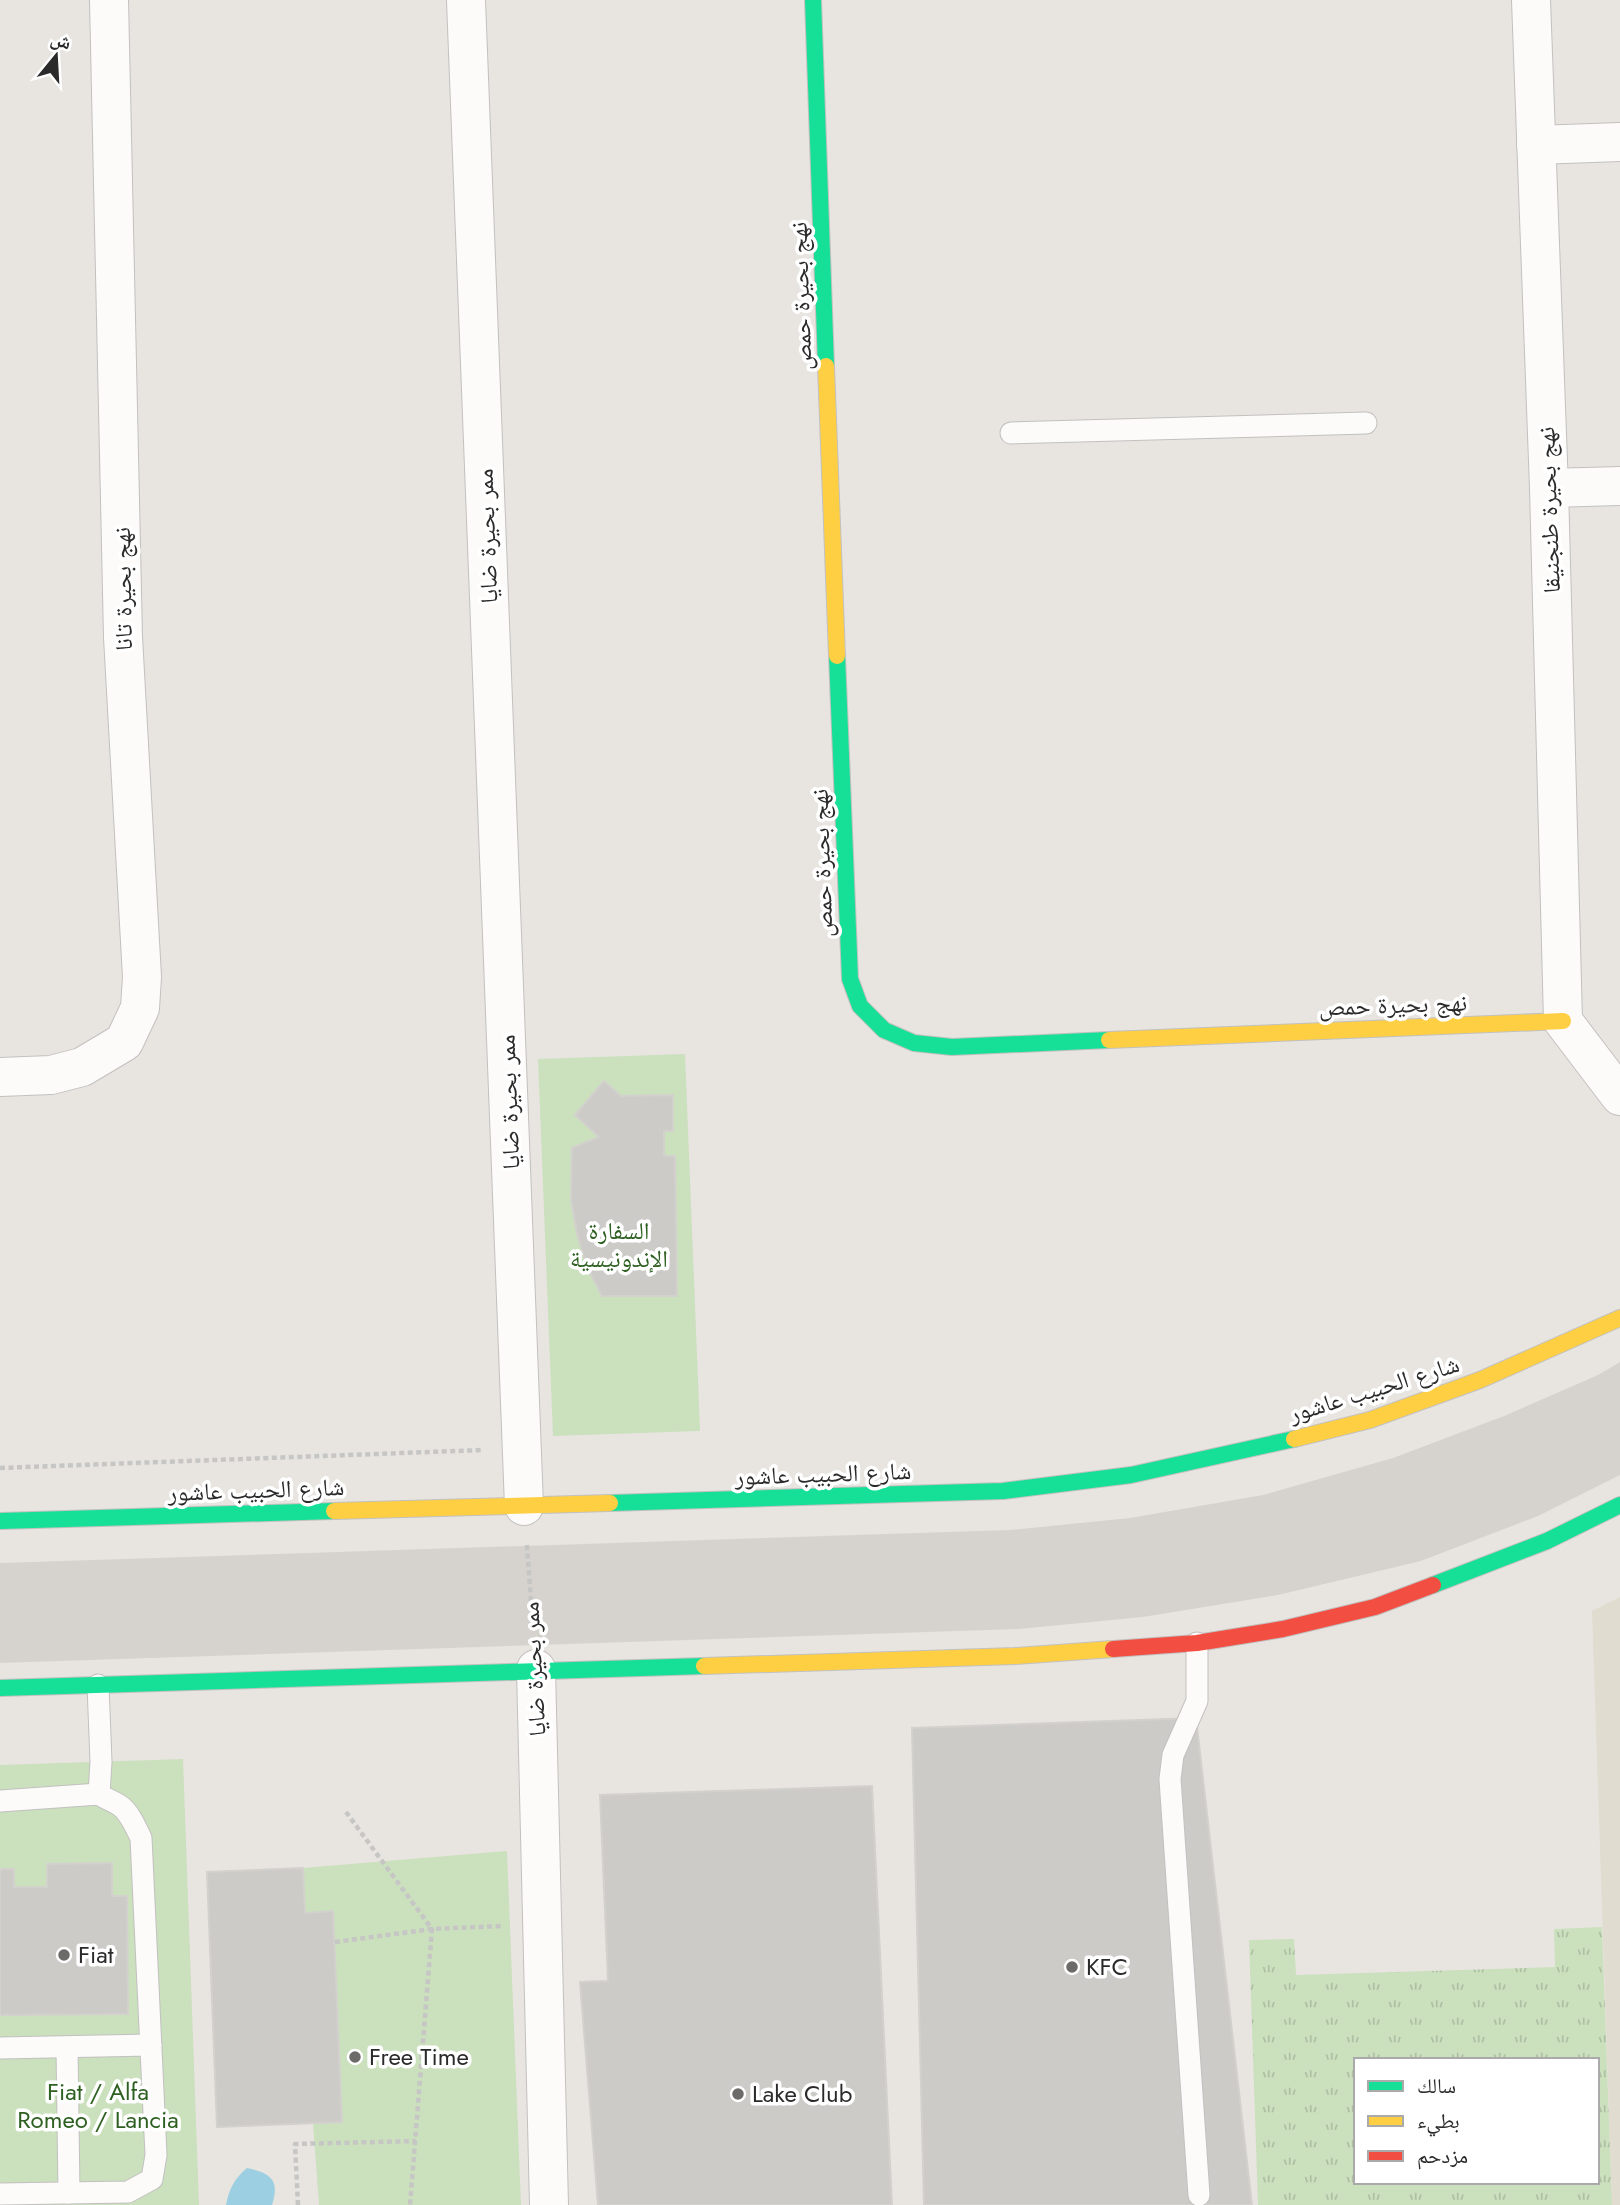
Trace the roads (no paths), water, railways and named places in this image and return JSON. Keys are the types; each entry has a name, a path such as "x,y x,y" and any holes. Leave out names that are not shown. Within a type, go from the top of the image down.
{"main road":[{"name":"نهج بحيرة حمص","path":"813,0 847,932 850,979 860,1006 884,1030 914,1043 951,1047 1563,1021"},
{"name":"شارع الحبيب عاشور","path":"0,1521 1003,1491 1130,1475 1252,1449 1370,1419 1480,1380 1620,1318"},
{"path":"0,1688 1015,1656 1197,1643 1283,1629 1375,1607 1547,1541 1620,1505"}],"street":[{"name":"نهج بحيرة تانا","path":"0,1077 51,1074 82,1068 124,1042 140,1009 142,977 123,637 109,0"},
{"name":"ممر بحيرة ضايا","path":"466,0 524,1506"},
{"name":"نهج بحيرة طنجنيقا","path":"1531,0 1549,488 1563,1021"},
{"path":"1536,145 1620,142"},
{"path":"1549,488 1620,486"},
{"path":"1563,1021 1620,1096"},
{"name":"ممر بحيرة ضايا","path":"536,1670 549,2205"}],"lane":[{"path":"1011,433 1366,423"},
{"path":"1197,1643 1197,1702 1173,1755 1170,1779 1199,2195"},
{"path":"98,1685 101,1762 99,1794"},
{"path":"0,1801 99,1794 120,1805 141,1838 156,2155 152,2179 128,2192 0,2194"},
{"path":"0,2048 151,2045"},
{"path":"67,2047 69,2193"}],"water":[{"path":"247,2168 262,2172 272,2179 275,2189 272,2205 226,2205 233,2185"}],"place":[{"name":"Fiat","path":"64,1955"},
{"name":"KFC","path":"1072,1967"},
{"name":"Free Time","path":"355,2057"},
{"name":"Lake Club","path":"738,2094"}],"park label":[{"name":"السفارة الإندونيسية","path":"619,1245"},
{"name":"Fiat / Alfa Romeo / Lancia","path":"98,2106"}]}
